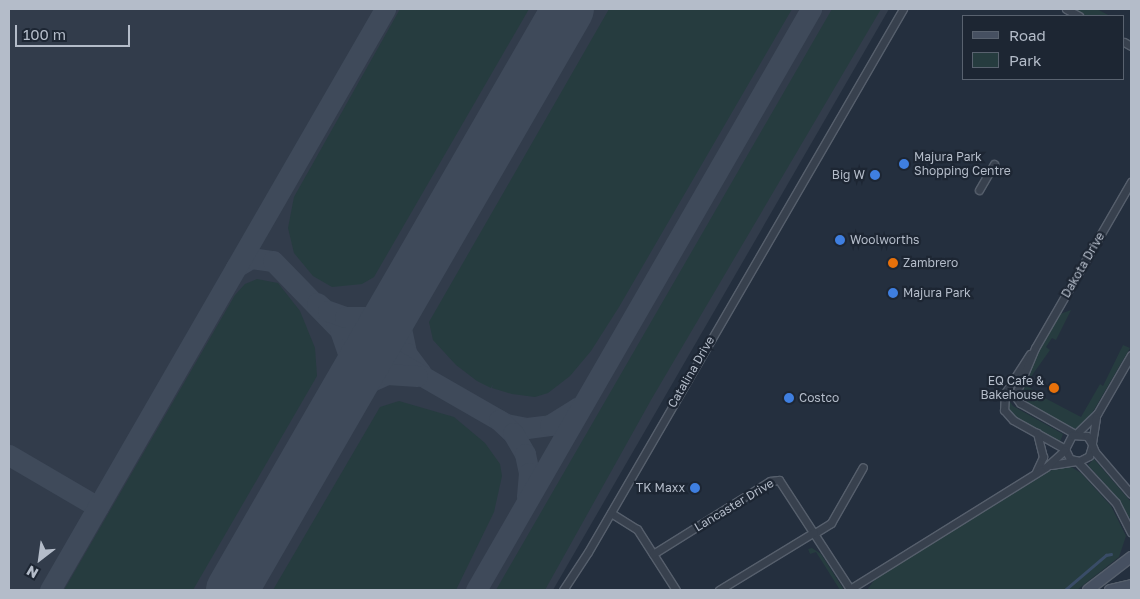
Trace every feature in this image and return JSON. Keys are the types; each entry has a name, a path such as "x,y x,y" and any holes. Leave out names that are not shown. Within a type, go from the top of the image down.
{"main road":[{"path":"1088,590 1131,557"},
{"path":"1110,590 1131,585"}],"street":[{"name":"Catalina Drive","path":"563,590 611,512 903,9"},
{"path":"1066,9 1077,15"},
{"path":"979,190 994,164"},
{"name":"Dakota Drive","path":"1035,348 1131,182"},
{"path":"1035,348 1017,371 1002,403 1010,418 1065,450 1116,504 1131,532"},
{"path":"1035,348 1015,398 1076,433 1087,436 1131,494"},
{"path":"1033,475 1046,467 1065,450 1067,439 1097,414 1131,355"},
{"path":"1046,467 1088,458 1097,414"},
{"path":"1033,475 1043,457 1036,433"},
{"path":"720,590 831,523 863,467"},
{"name":"Lancaster Drive","path":"653,554 774,479 783,482 850,589 1033,475"},
{"path":"611,512 637,529 676,590"}],"shaded area":[{"path":"9,9 889,9 553,590 9,590"}],"green space":[{"path":"400,9 529,9 374,277 362,284 332,287 313,276 294,253 288,228 294,197"},
{"path":"609,9 792,9 619,307 591,351 570,376 548,393 535,397 512,394 492,388 493,384 491,388 477,381 456,365 433,340 429,322"},
{"path":"832,9 881,9 651,400 545,590 496,590"},
{"path":"1074,9 1097,9 1108,15 1085,15"},
{"path":"257,279 278,283 300,311 315,348 317,376 193,590 64,590 235,295 245,284"},
{"path":"1071,310 1056,340 1052,338 1046,347 1050,350 1028,381 1028,386 1041,396 1081,417 1100,384 1103,386 1123,345 1130,348 1088,420 1075,429 1024,401 1019,394 1032,363 1060,314"},
{"path":"1007,398 1013,406 1063,434 1060,442 1017,418 1010,411"},
{"path":"399,401 454,417 485,443 500,464 502,476 494,512 456,590 273,590 380,407"},
{"path":"1094,459 1131,502 1131,520 1116,496 1088,465"},
{"path":"1058,466 1070,466 1081,473 1111,506 1126,536 1119,557 1077,590 867,590 875,579"},
{"path":"812,548 821,554 844,590 840,590 816,552 810,554 808,549"}],"waterway":[{"path":"1065,590 1106,555 1111,554"}],"taxiway":[{"path":"50,590 385,9"},
{"path":"476,590 811,9"},
{"path":"236,267 251,258 273,261 340,330 350,359 349,376 344,395 333,415"},
{"path":"412,279 405,292 399,319 406,353 421,373"},
{"path":"328,311 345,317 370,317 383,311 405,292"},
{"path":"317,303 358,339 506,424 527,428 550,425 579,407"},
{"path":"309,456 333,415 358,387 387,374 417,376"},
{"path":"499,420 513,433 525,454 529,473 527,497"},
{"path":"9,455 98,507"}],"runway":[{"path":"232,590 568,9"}],"place":[{"name":"Majura Park Shopping Centre","path":"904,164"},
{"name":"Big W","path":"875,175"},
{"name":"Woolworths","path":"840,240"},
{"name":"Zambrero","path":"893,263"},
{"name":"Majura Park","path":"893,293"},
{"name":"EQ Cafe & Bakehouse","path":"1054,388"},
{"name":"Costco","path":"789,398"},
{"name":"TK Maxx","path":"695,488"}]}
